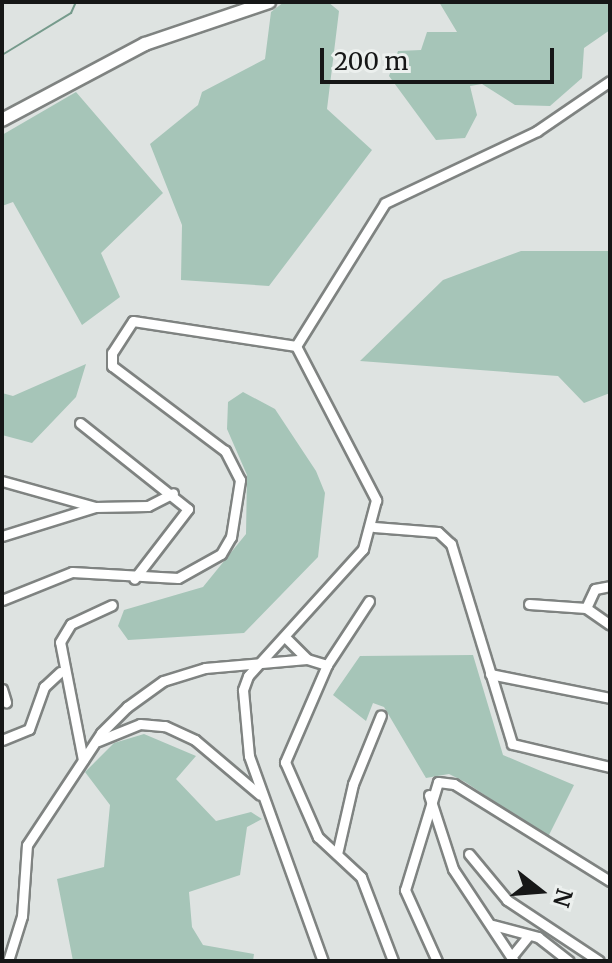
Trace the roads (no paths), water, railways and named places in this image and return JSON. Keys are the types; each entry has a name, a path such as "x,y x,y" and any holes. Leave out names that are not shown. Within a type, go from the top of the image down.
{"street":[{"path":"2,120 145,44 269,2"},
{"path":"296,346 385,203 511,145 610,81"},
{"path":"2,600 72,572 134,579 178,578 221,554 239,517 240,480 225,451 196,423 116,371 110,360 119,338 140,318 296,346"},
{"path":"296,346 376,500 374,527 287,639 244,682 242,705 262,797 323,961"},
{"path":"80,423 173,493 188,514 134,579"},
{"path":"2,481 95,507"},
{"path":"2,536 95,507 148,506 173,493"},
{"path":"374,527 438,532 451,544 516,748 610,767"},
{"path":"586,608 595,589 610,586"},
{"path":"369,601 327,665 285,762 310,824 361,877 393,961"},
{"path":"529,604 586,608 610,625"},
{"path":"83,760 60,672 64,633 112,605"},
{"path":"287,639 307,659"},
{"path":"8,961 22,916 27,845 96,742 163,681 205,668 259,666 307,659 327,665"},
{"path":"2,740 29,729 44,687 60,672"},
{"path":"490,674 610,698"},
{"path":"2,689 6,702"},
{"path":"337,854 353,784 381,715"},
{"path":"96,742 140,724 165,726 195,740 262,797"},
{"path":"437,961 405,890 429,795 438,782 454,784 610,881"},
{"path":"429,795 453,869 513,958 529,935"},
{"path":"469,854 497,892 599,961"},
{"path":"493,925 529,935 569,961"}],"waterway":[{"path":"2,55 71,13 76,2"}]}
